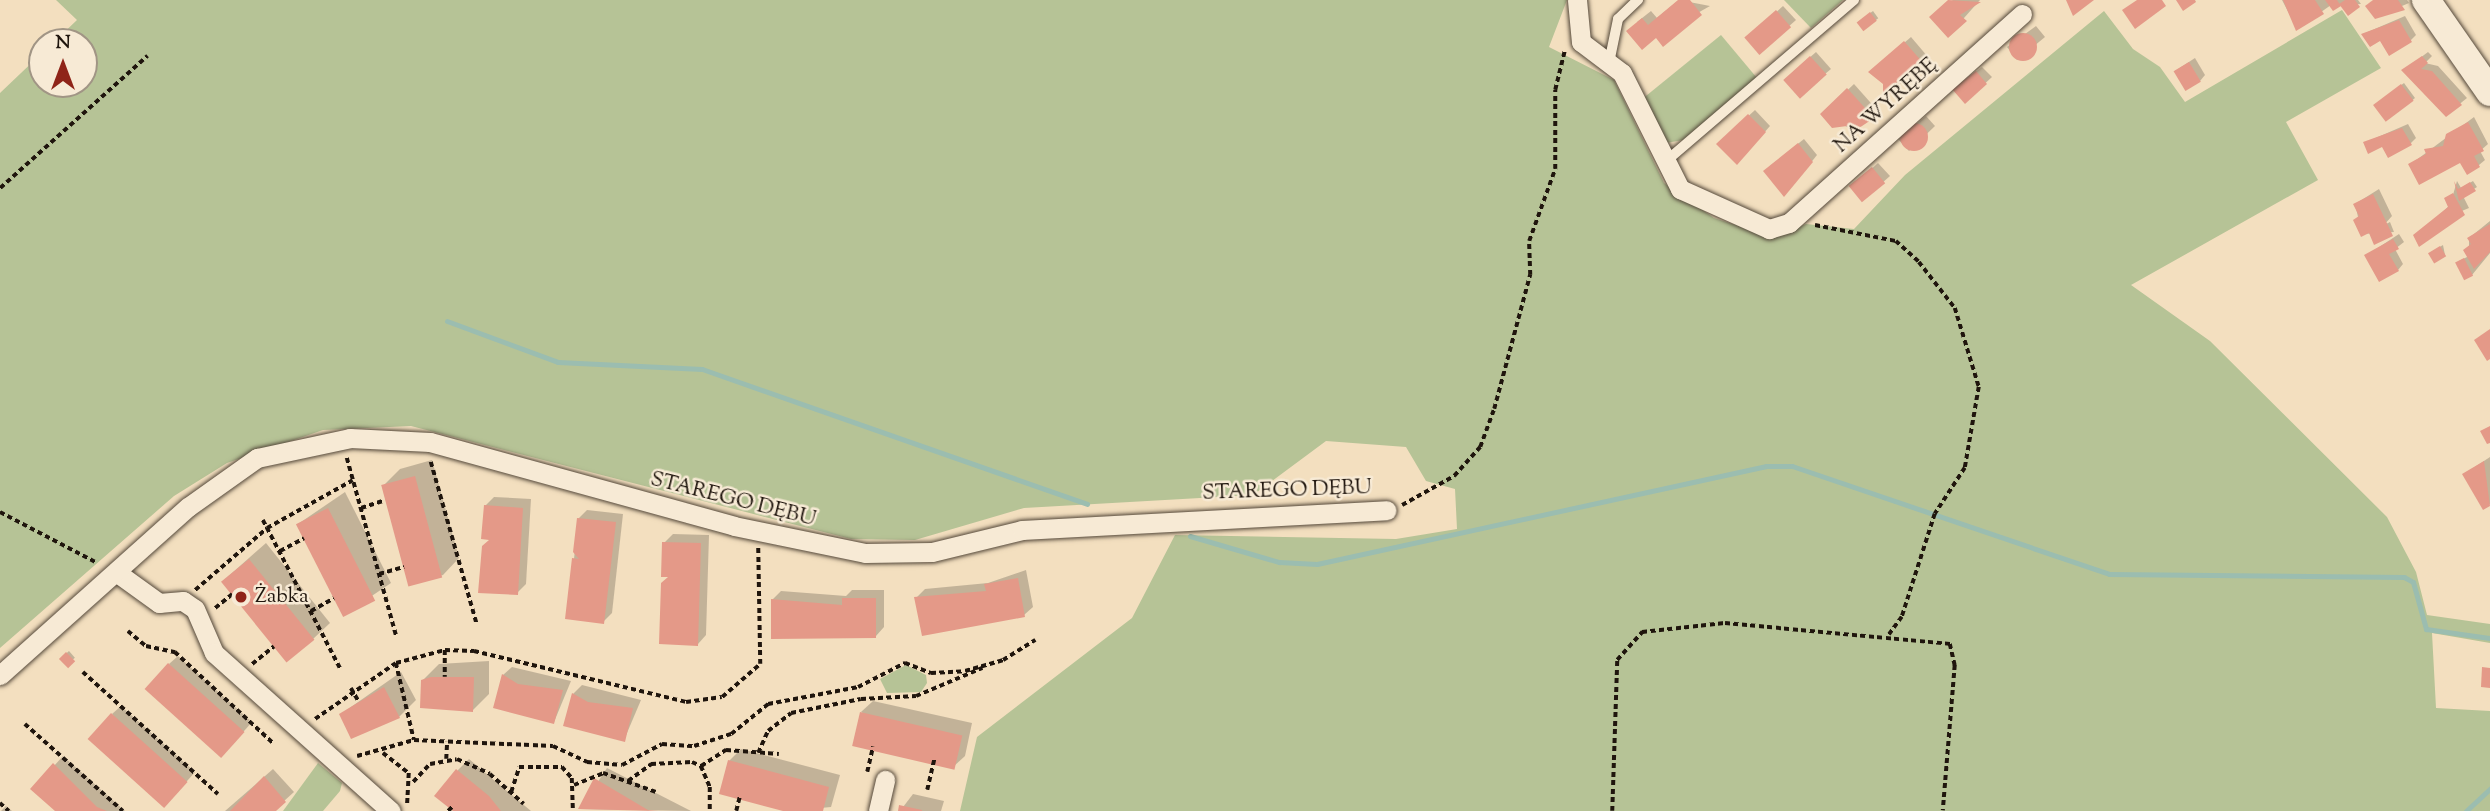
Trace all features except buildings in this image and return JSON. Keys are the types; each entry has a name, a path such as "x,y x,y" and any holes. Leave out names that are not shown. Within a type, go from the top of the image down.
{"street":[{"path":"1577,0 1575,33 1630,86 1664,163"},
{"path":"2426,0 2490,92"},
{"name":"NA WYRĘBĘ","path":"1664,163 1679,189 1778,228 1799,214 2022,14"},
{"name":"STAREGO DĘBU","path":"0,674 188,507 257,458 351,438 430,442 757,530 889,554 932,552 1022,530 1386,510"},
{"path":"116,572 159,603 183,601 195,609 214,653 399,809"},
{"path":"875,778 878,811"}],"lane":[{"path":"1609,64 1618,19 1638,0"},
{"path":"1664,163 1854,0"}],"path":[{"path":"1386,510 1428,495 1480,447 1521,314 1530,241 1555,169 1558,68 1575,33"},
{"path":"0,188 147,56"},
{"path":"1799,214 1817,226 1896,241 1919,262 1955,308 1979,387 1965,468 1935,514 1902,617 1887,636"},
{"path":"346,455 396,635"},
{"path":"431,461 477,625"},
{"path":"192,595 267,528 353,480"},
{"path":"361,508 385,500"},
{"path":"0,512 116,572"},
{"path":"263,520 341,670"},
{"path":"311,723 351,688 396,663 445,650 474,651 685,702 722,697 760,664 757,530"},
{"path":"280,551 304,538"},
{"path":"379,574 404,567"},
{"path":"210,611 232,594"},
{"path":"311,611 334,598"},
{"path":"1612,811 1615,668 1642,632 1725,623 1927,638 1950,644 1954,652 1943,811"},
{"path":"128,631 146,646 175,652 274,744"},
{"path":"758,753 768,731 791,713 861,699 916,696 985,666 1035,640"},
{"path":"248,668 274,646"},
{"path":"445,650 445,677"},
{"path":"396,663 414,740"},
{"path":"348,757 383,753 414,740 553,746 602,765 633,763 662,744 707,742 743,728 768,704 858,687 905,663 931,673 985,666"},
{"path":"83,672 218,794"},
{"path":"351,688 358,700"},
{"path":"25,724 123,811"},
{"path":"446,759 447,742"},
{"path":"873,747 875,778"},
{"path":"628,781 664,761 701,766 726,750 779,754"},
{"path":"383,753 403,765 413,782"},
{"path":"399,809 413,782 430,764 446,759 466,761 524,804"},
{"path":"927,790 934,761"},
{"path":"511,792 519,767 537,762 568,769 573,786 573,811"},
{"path":"600,773 602,765"},
{"path":"701,766 710,811"},
{"path":"573,786 600,773 656,792"},
{"path":"736,811 740,795"},
{"path":"0,803 9,811"},
{"path":"448,811 452,807"}],"green space":[{"path":"56,0 1567,0 1549,47 1614,80 1664,183 1714,218 1773,237 1806,224 1854,229 1905,175 2104,11 2133,49 2160,67 2185,102 2342,10 2381,68 2286,122 2318,180 2131,285 2210,341 2387,517 2416,572 2427,615 2490,624 2490,643 2432,633 2436,708 2490,711 2490,811 960,811 977,737 1132,618 1175,535 1396,539 1457,529 1455,489 1426,481 1406,447 1326,441 1253,495 1024,508 915,540 851,539 411,426 323,430 227,463 174,496 0,648 0,93 28,66 28,98 98,98 98,28 69,28 77,20"},
{"path":"1784,0 1843,0 1811,28"},
{"path":"1721,35 1757,78 1683,140 1666,143 1641,100"},
{"path":"906,665 926,675 927,683 921,692 887,693 880,679"},
{"path":"318,763 342,783 340,791 323,811 283,811"}],"waterway":[{"path":"447,321 558,362 702,369 1087,504"},
{"path":"1190,536 1279,562 1317,564 1766,466 1792,466 2109,574 2404,577 2413,582 2426,629 2490,638"},
{"path":"2466,811 2490,789"}],"place":[{"name":"Żabka","path":"241,597"}]}
